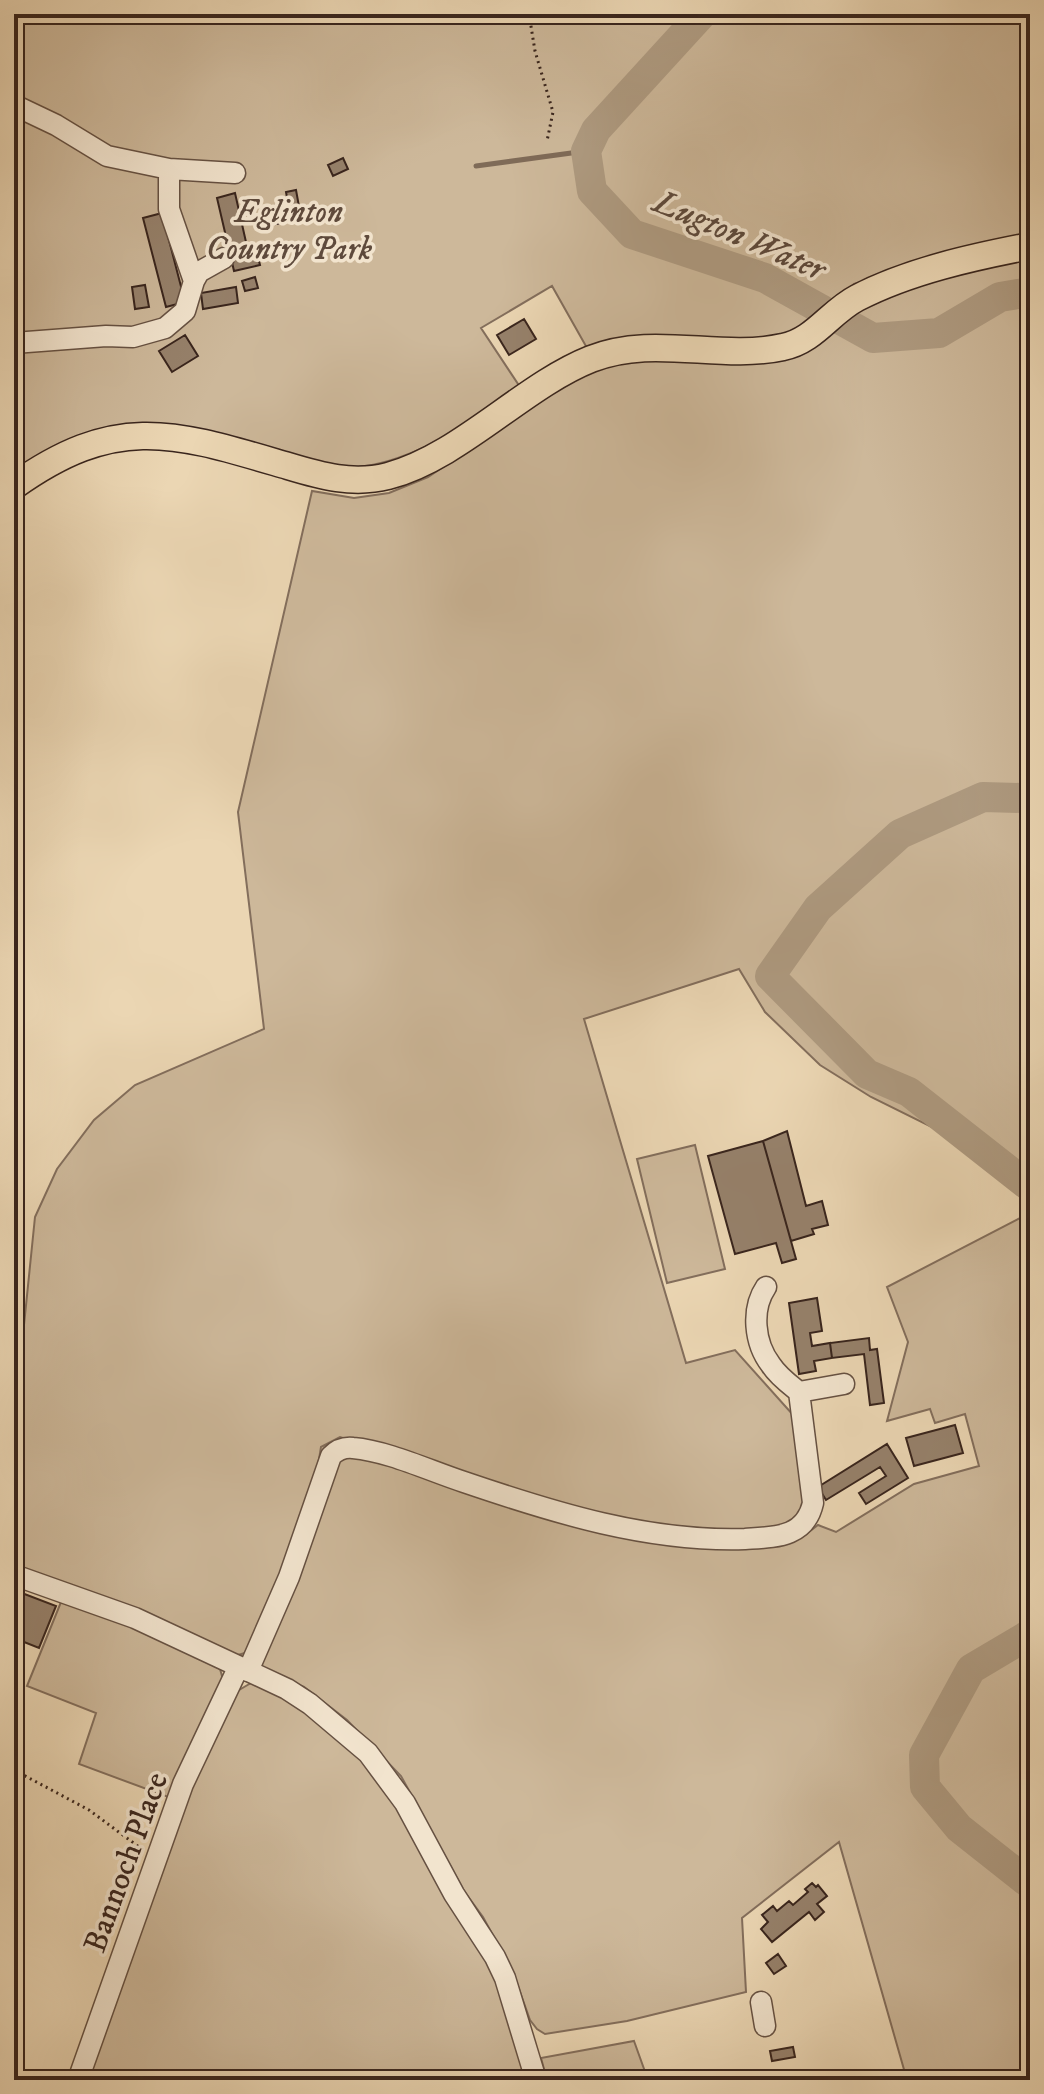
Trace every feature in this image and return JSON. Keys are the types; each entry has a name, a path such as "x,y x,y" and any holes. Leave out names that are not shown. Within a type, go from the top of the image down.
{"main road":[{"path":"14,485 80,448 106,439 153,434 218,445 323,477 363,480 389,476 460,441 567,370 593,358 642,347 768,349 799,342 842,307 869,292 926,272 1030,246"}],"street":[{"path":"14,105 56,125 107,156 169,169 235,173"},
{"path":"169,169 169,209 194,281"},
{"path":"14,343 133,337 165,328 185,311 199,272 224,258"},
{"path":"14,477 14,485"},
{"path":"766,1287 757,1300 754,1314 769,1363 799,1392 844,1384"},
{"name":"Bannoch Place","path":"78,2080 183,1784 289,1577 331,1456 336,1450 353,1448 382,1455 513,1499 648,1533 688,1539 770,1538 802,1526 810,1517 813,1503 799,1392"},
{"path":"14,1575 135,1618 287,1689 310,1704 368,1753 405,1803 454,1894 495,1957 505,1978 536,2080"},
{"path":"761,2002 765,2026"}],"path":[{"path":"529,14 535,51 553,112 547,141"},
{"path":"14,1770 89,1810 156,1862"}],"green space":[{"name":"Eglinton Country Park","path":"14,14 1030,14 1030,237 854,284 809,324 772,341 587,348 552,286 481,328 522,390 443,438 401,457 379,463 357,467 321,465 205,432 146,424 97,432 14,475"},
{"path":"1030,254 1030,1204 942,1132 871,1097 820,1065 765,1012 739,969 584,1019 686,1363 735,1350 794,1416 804,1500 800,1517 770,1530 687,1531 619,1518 535,1496 340,1437 321,1447 315,1484 252,1644 245,1653 234,1656 27,1573 14,1564 14,1423 35,1217 57,1169 94,1120 135,1085 264,1029 238,812 312,491 354,498 389,493 428,477 575,378 608,364 643,357 752,361 886,293"},
{"path":"695,1145 725,1269 667,1283 637,1159"},
{"path":"1030,1213 1030,2080 907,2080 839,1842 742,1918 746,1992 627,2021 545,2034 530,2020 501,1950 464,1891 401,1776 347,1720 304,1687 259,1669 339,1461 360,1455 557,1519 783,1544 805,1535 818,1525 836,1532 914,1484 979,1466 965,1414 935,1423 930,1409 887,1421 908,1342 887,1287"},
{"path":"61,1602 121,1620 220,1669 224,1683 171,1798 79,1764 96,1713 27,1686"},
{"path":"251,1683 294,1701 359,1754 399,1806 493,1972 529,2080 87,2080 180,1811 234,1693"},
{"path":"634,2041 648,2080 547,2080 541,2058"}],"building":[{"path":"343,158 348,169 333,176 328,165"},
{"path":"296,190 300,212 287,214 288,222 276,224 273,206 288,203 286,192"},
{"path":"235,193 248,251 256,249 260,265 234,271 217,198"},
{"path":"162,213 185,302 166,307 143,218"},
{"path":"255,277 258,288 245,291 242,281"},
{"path":"145,285 149,307 135,309 132,287"},
{"path":"236,287 238,303 203,309 201,293"},
{"path":"524,319 536,339 509,355 497,335"},
{"path":"185,335 198,356 172,372 159,351"},
{"path":"787,1131 806,1206 822,1201 828,1225 812,1229 814,1234 791,1241 763,1141"},
{"path":"763,1141 796,1259 782,1263 776,1243 735,1254 708,1156"},
{"path":"817,1298 822,1331 810,1333 812,1346 830,1343 832,1358 814,1361 816,1371 799,1374 789,1303"},
{"path":"869,1338 870,1350 877,1349 884,1403 870,1405 864,1354 832,1358 830,1343"},
{"path":"955,1425 963,1453 914,1466 906,1438"},
{"path":"887,1444 908,1478 866,1504 859,1493 886,1476 880,1467 826,1500 818,1487"},
{"path":"14,1590 56,1606 39,1648 14,1638 20,1614 14,1612"},
{"path":"812,1883 816,1887 818,1885 827,1896 817,1904 824,1912 815,1920 809,1912 772,1942 761,1929 768,1922 762,1915 773,1906 777,1911 789,1901 793,1905 808,1892 805,1889"},
{"path":"778,1954 786,1966 774,1974 766,1963"},
{"path":"793,2047 795,2057 772,2061 770,2051"}],"waterway":[{"name":"Lugton Water","path":"702,14 596,130 586,151 592,191 632,234 765,278 873,338 939,333 1000,297 1030,292"},
{"path":"476,166 586,151"},
{"name":"Lugton Water","path":"1030,801 983,797 900,834 818,908 770,976 867,1074 909,1092 1030,1187"},
{"name":"Lugton Water","path":"1030,1634 971,1669 924,1755 925,1787 959,1828 1030,1884"}]}
